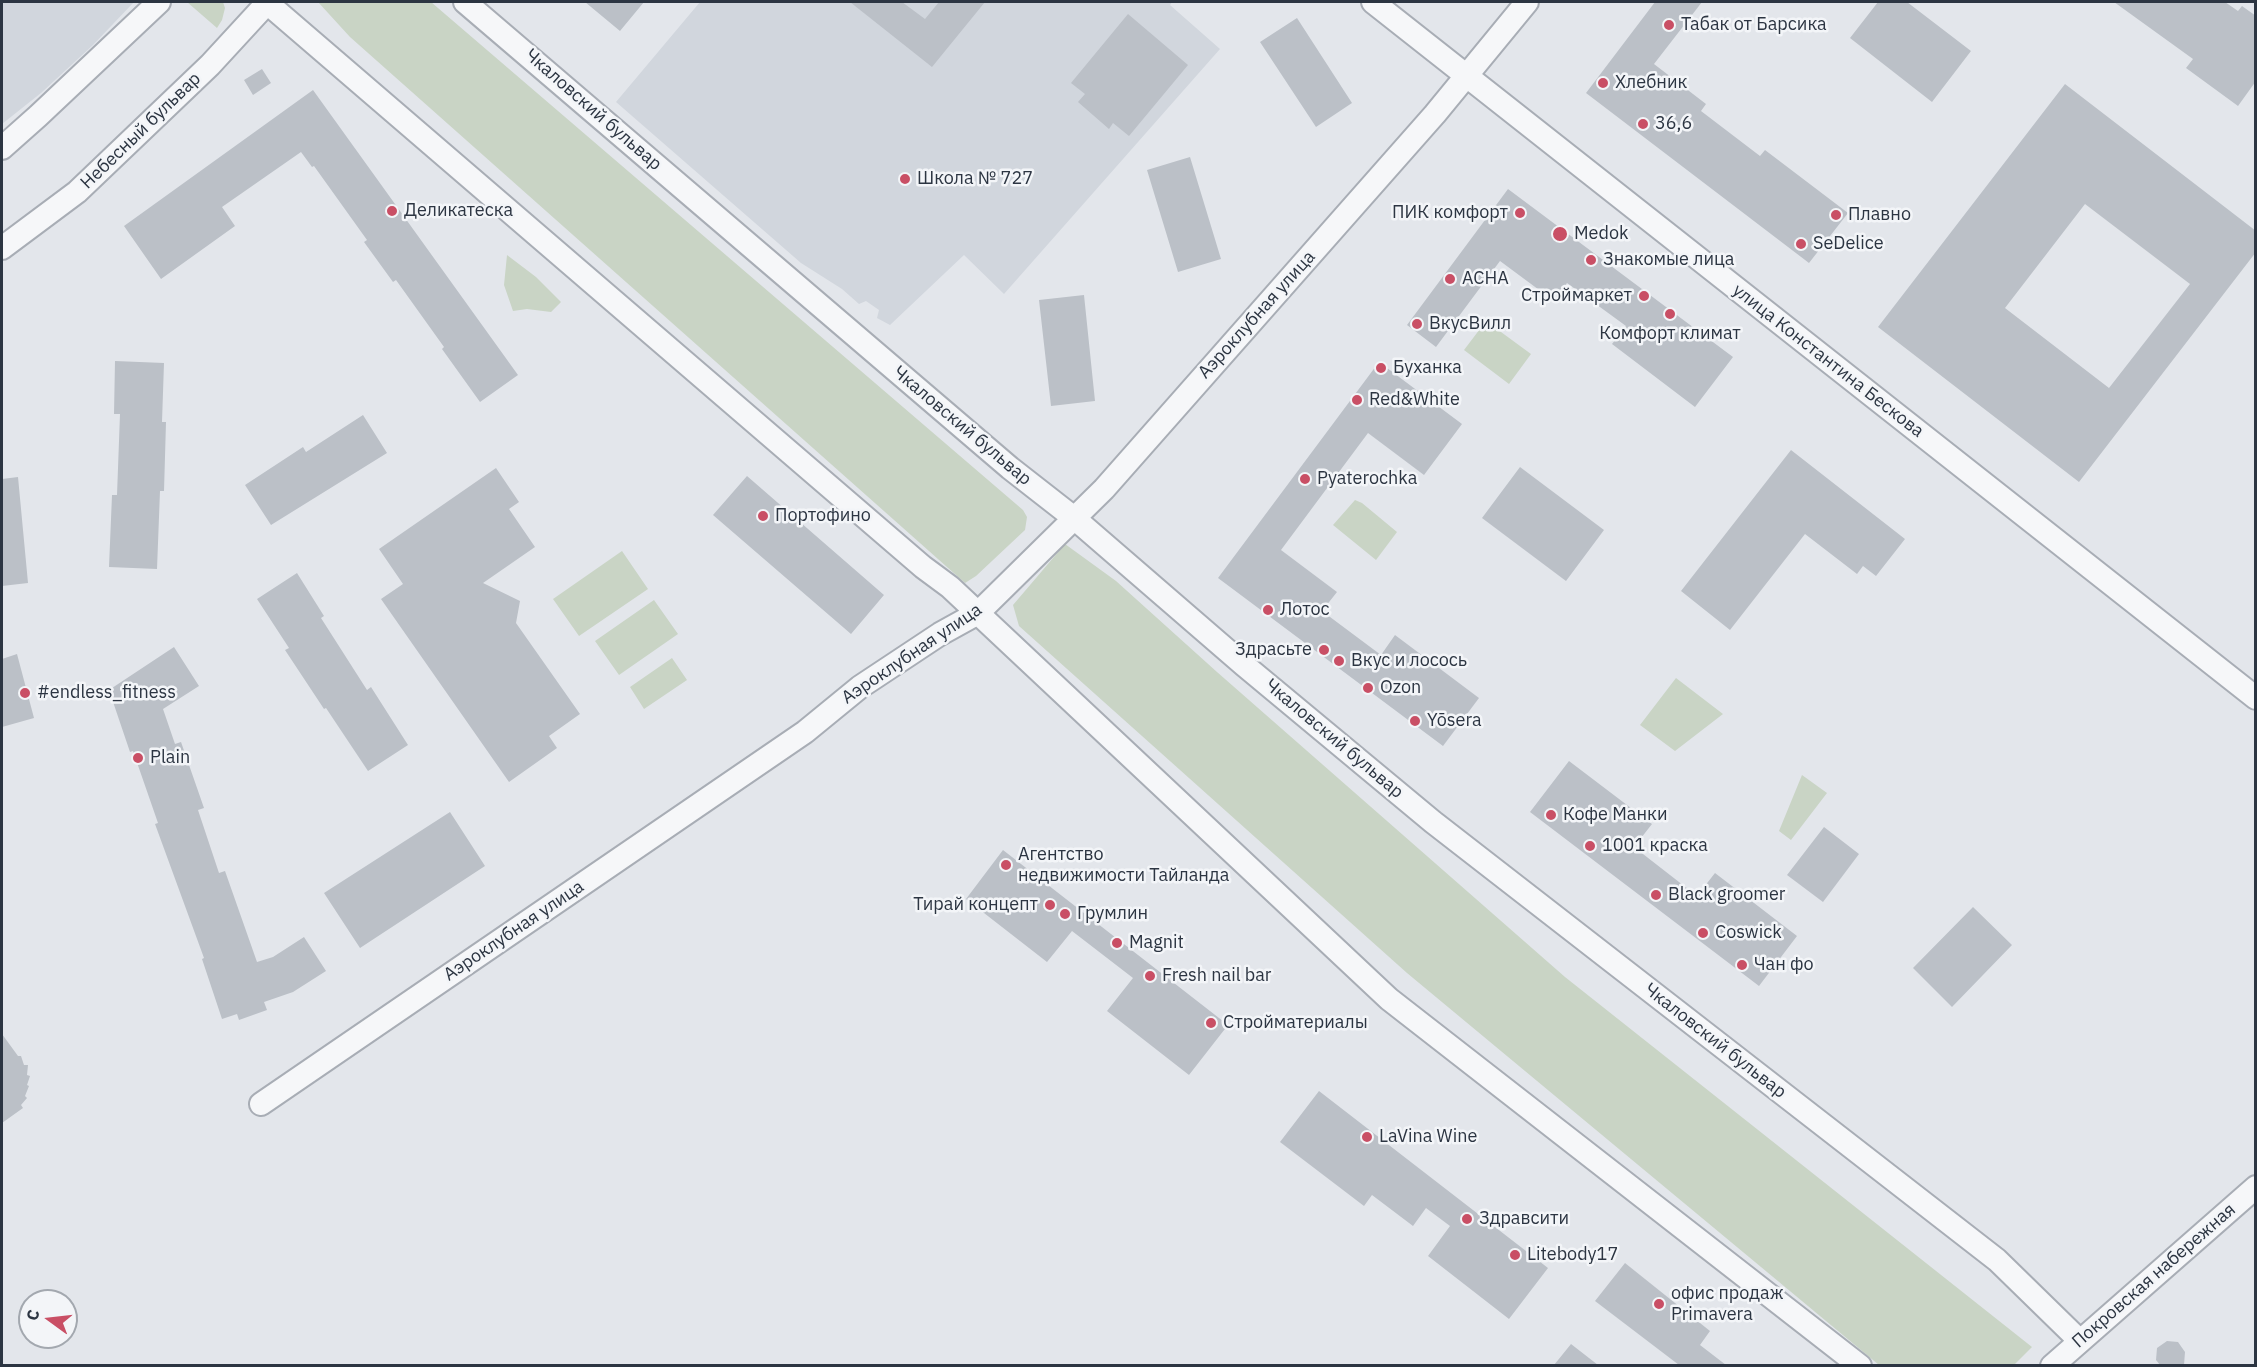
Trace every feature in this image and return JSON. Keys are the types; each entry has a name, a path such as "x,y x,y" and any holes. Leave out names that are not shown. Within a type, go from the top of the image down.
{"street":[{"path":"2,148 159,2"},
{"path":"267,2 914,560 951,587 1389,999 1860,1365"},
{"name":"Небесный бульвар","path":"2,248 77,192 210,65 267,2"},
{"name":"Чкаловский бульвар","path":"465,2 1000,460 1074,518 1433,822 1997,1260 2080,1341"},
{"name":"улица Константина Бескова","path":"1372,2 2256,698"},
{"name":"Аэроклубная улица","path":"261,1104 796,739 860,687 940,634 978,613 1104,489 1420,131 1527,2"},
{"name":"Покровская набережная","path":"2052,1365 2256,1188"}],"shaded area":[{"path":"2,2 134,2 93,45 41,93 2,124"},
{"name":"Школа № 727","path":"700,2 1172,2 1170,5 1220,49 1004,294 964,255 890,325 877,318 879,310 866,301 859,304 842,289 801,263 616,102"}],"green space":[{"path":"187,2 223,2 225,8 217,28"},
{"path":"318,2 431,2 1023,510 1027,517 1025,530 976,576 965,583 350,37"},
{"path":"507,255 536,277 561,302 551,312 527,309 513,311 504,285"},
{"path":"1486,321 1531,354 1509,384 1464,350"},
{"path":"1355,500 1362,503 1397,532 1376,560 1333,525"},
{"path":"1065,544 1116,581 1565,977 2032,1347 2014,1365 1879,1365 1407,973 1019,626 1013,605"},
{"path":"622,551 648,589 579,636 553,599"},
{"path":"654,600 678,634 619,675 595,641"},
{"path":"672,658 687,680 644,709 630,687"},
{"path":"1676,678 1723,714 1675,751 1640,725"},
{"path":"1802,775 1827,793 1791,840 1779,831"}],"building":[{"path":"585,2 644,2 620,31"},
{"path":"850,2 902,2 925,19 939,2 985,2 932,67"},
{"path":"1655,2 1702,2 1654,64 1706,104 1701,111 1760,156 1765,150 1848,213 1809,263 1586,93"},
{"path":"1878,2 1907,2 1971,51 1932,102 1850,38"},
{"path":"2114,2 2225,2 2238,11 2242,6 2256,16 2256,81 2238,106 2186,68 2193,59"},
{"path":"1128,14 1188,65 1129,136 1113,123 1109,129 1078,102 1085,94 1071,83"},
{"path":"1297,18 1352,103 1316,127 1260,42"},
{"path":"262,69 271,83 253,95 244,80"},
{"path":"2065,84 2256,231 2256,252 2079,482 1878,327","holes":["2085,204 2190,284 2109,388 2005,308"]},
{"path":"313,90 518,375 480,402 442,349 444,347 396,280 393,282 364,242 367,240 314,166 312,167 301,152 222,207 235,226 161,279 124,226"},
{"path":"1190,157 1221,259 1178,272 1147,170"},
{"path":"1508,189 1733,357 1695,407 1612,344 1626,326 1567,283 1554,301 1500,261 1436,347 1407,325"},
{"path":"1084,295 1095,401 1051,406 1039,300"},
{"path":"115,361 164,363 162,422 166,422 164,491 160,491 157,569 109,567 112,495 117,495 120,414 114,414"},
{"path":"1379,362 1462,424 1424,475 1368,433 1281,550 1337,592 1322,611 1381,655 1395,635 1479,698 1443,746 1218,578"},
{"path":"363,415 387,453 271,525 245,485 303,447 306,452"},
{"path":"1791,450 1905,539 1876,576 1863,566 1857,574 1805,534 1730,630 1681,591"},
{"path":"1520,467 1604,530 1566,581 1482,518"},
{"path":"496,468 519,502 509,509 535,547 483,583 520,601 516,623 580,714 549,736 557,748 509,782 381,599 403,584 379,549"},
{"path":"747,476 884,595 851,634 713,515"},
{"path":"18,477 28,583 2,586 2,479"},
{"path":"297,573 324,616 321,618 367,690 371,687 408,745 368,771 285,650 289,648 257,599"},
{"path":"174,647 199,686 163,709 175,744 181,742 204,808 198,810 219,873 225,871 257,962 273,957 304,937 326,971 293,992 264,1002 267,1010 239,1020 237,1014 222,1019 202,959 204,958 155,824 158,823 109,690"},
{"path":"17,654 34,718 2,727 2,659"},
{"path":"1569,761 1652,824 1634,847 1697,896 1715,873 1797,936 1759,986 1530,812"},
{"path":"450,812 485,866 360,948 324,893"},
{"path":"1824,827 1859,854 1823,902 1787,875"},
{"path":"1003,850 1228,1025 1189,1075 1107,1011 1133,978 1072,931 1047,962 966,899"},
{"path":"1973,907 2012,945 1952,1007 1913,968"},
{"path":"2,1034 18,1056 21,1056 24,1065 28,1065 27,1075 30,1076 25,1096 27,1098 21,1105 23,1108 2,1123"},
{"path":"1319,1091 1548,1268 1509,1319 1428,1256 1450,1226 1426,1208 1413,1226 1372,1195 1364,1206 1280,1142"},
{"path":"1625,1263 1710,1331 1700,1345 1726,1365 1679,1365 1595,1301"},
{"path":"2167,1341 2178,1342 2185,1352 2184,1365 2160,1365 2156,1360 2157,1348"},
{"path":"1571,1344 1598,1365 1554,1365"}],"place":[{"name":"Табак от Барсика","path":"1669,25"},
{"name":"Хлебник","path":"1603,83"},
{"name":"36,6","path":"1643,124"},
{"name":"Школа № 727","path":"905,179"},
{"name":"Деликатеска","path":"392,211"},
{"name":"ПИК комфорт","path":"1520,213"},
{"name":"Плавно","path":"1836,215"},
{"name":"Medok","path":"1560,234"},
{"name":"SeDelice","path":"1801,244"},
{"name":"Знакомые лица","path":"1591,260"},
{"name":"АСНА","path":"1450,279"},
{"name":"Строймаркет","path":"1644,296"},
{"name":"Комфорт климат","path":"1670,314"},
{"name":"ВкусВилл","path":"1417,324"},
{"name":"Буханка","path":"1381,368"},
{"name":"Red&White","path":"1357,400"},
{"name":"Pyaterochka","path":"1305,479"},
{"name":"Портофино","path":"763,516"},
{"name":"Лотос","path":"1268,610"},
{"name":"Здрасьте","path":"1324,650"},
{"name":"Вкус и лосось","path":"1339,661"},
{"name":"Ozon","path":"1368,688"},
{"name":"#endless_fitness","path":"25,693"},
{"name":"Yōsera","path":"1415,721"},
{"name":"Plain","path":"138,758"},
{"name":"Кофе Манки","path":"1551,815"},
{"name":"1001 краска","path":"1590,846"},
{"name":"Агентство недвижимости Тайланда","path":"1006,865"},
{"name":"Black groomer","path":"1656,895"},
{"name":"Тирай концепт","path":"1050,905"},
{"name":"Грумлин","path":"1065,914"},
{"name":"Coswick","path":"1703,933"},
{"name":"Magnit","path":"1117,943"},
{"name":"Чан фо","path":"1742,965"},
{"name":"Fresh nail bar","path":"1150,976"},
{"name":"Стройматериалы","path":"1211,1023"},
{"name":"LaVina Wine","path":"1367,1137"},
{"name":"Здравсити","path":"1467,1219"},
{"name":"Litebody17","path":"1515,1255"},
{"name":"офис продаж Primavera","path":"1659,1304"}]}
